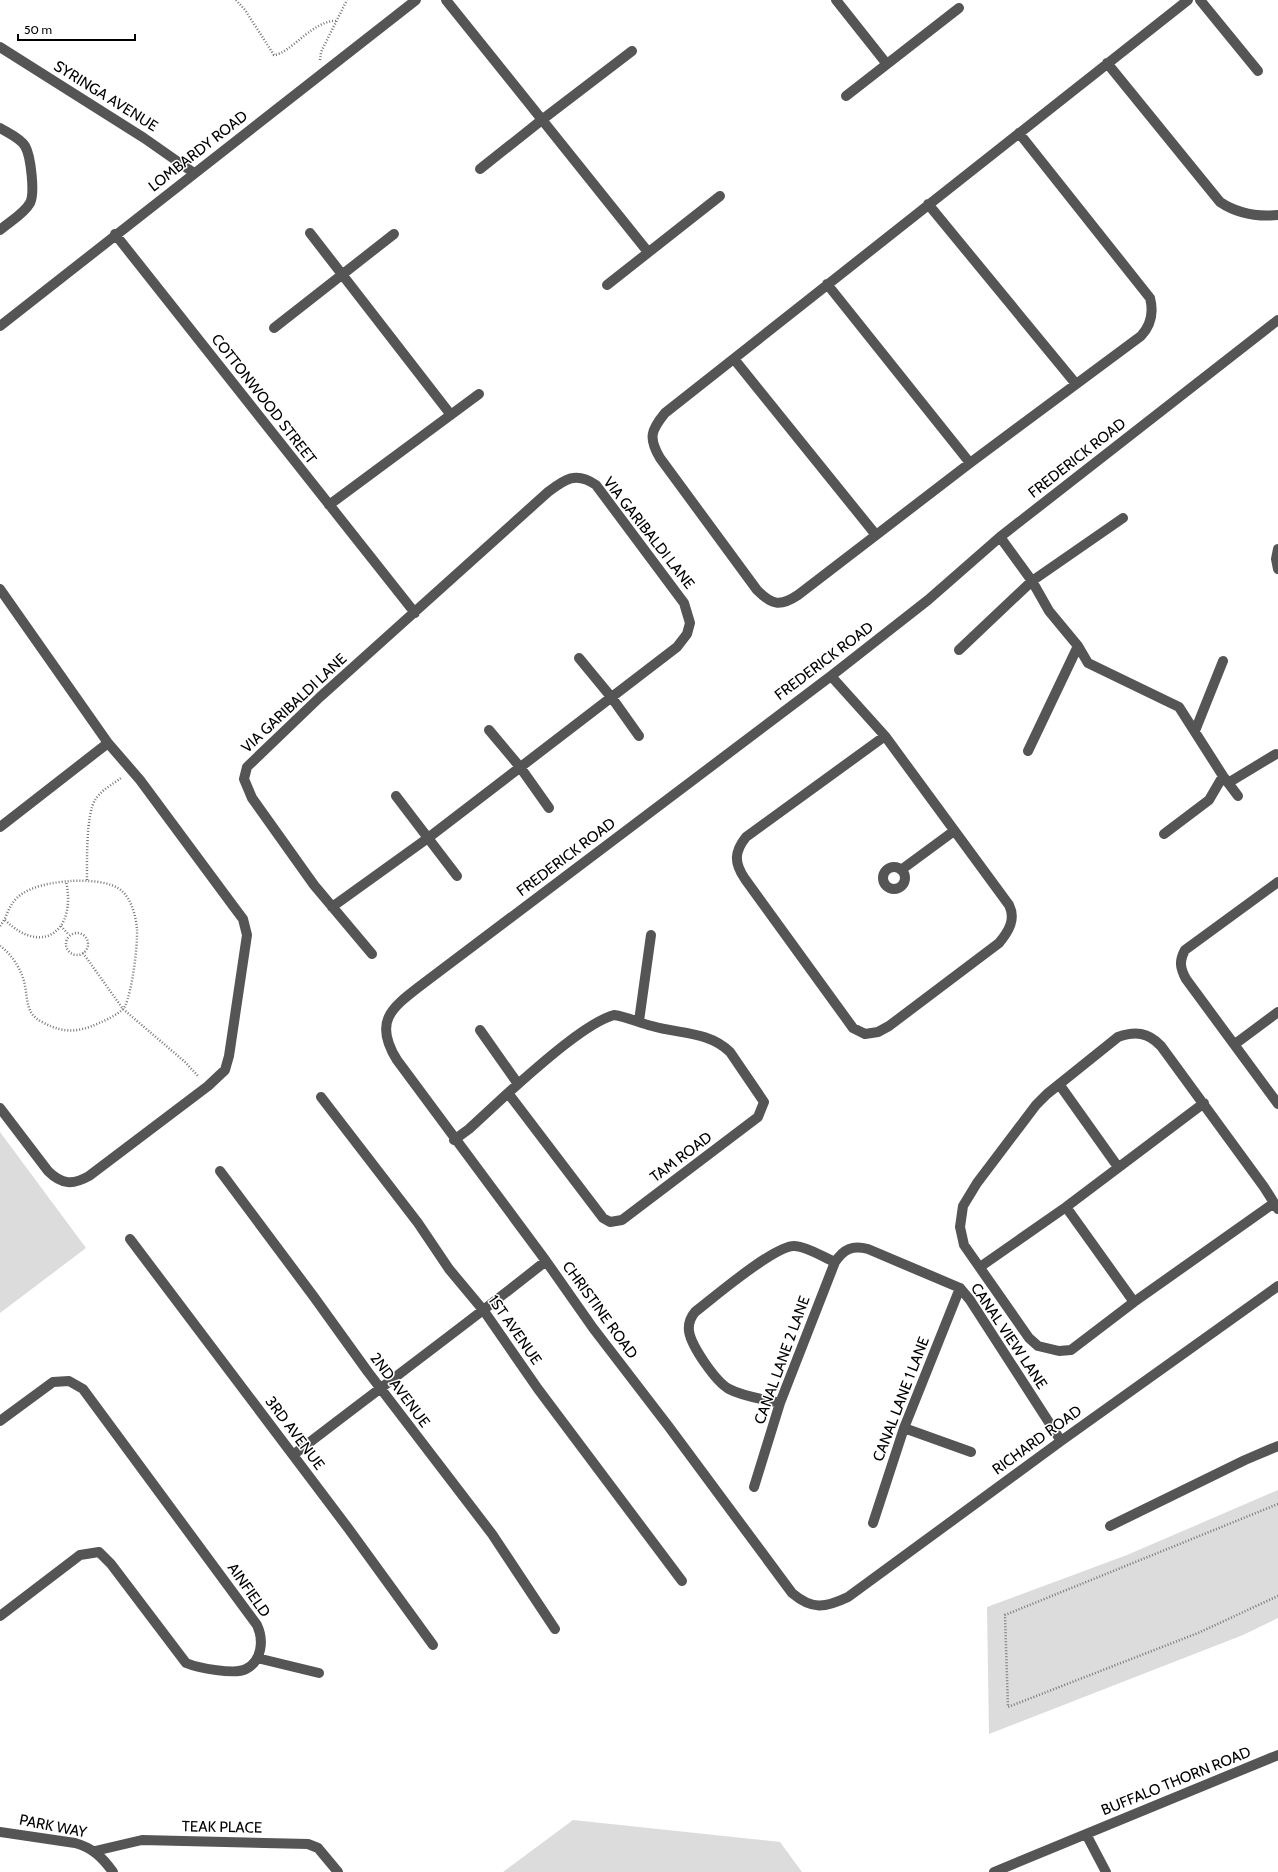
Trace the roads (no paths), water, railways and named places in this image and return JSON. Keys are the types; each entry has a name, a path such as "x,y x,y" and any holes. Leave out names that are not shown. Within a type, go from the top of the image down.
{"street":[{"name":"LOMBARDY ROAD","path":"0,326 416,0"},
{"path":"446,0 543,119 648,252"},
{"path":"836,0 886,63"},
{"path":"1019,133 1141,285 1150,298 1152,304 1151,319 1141,336 787,602 780,603 771,601 757,590 660,458 654,447 652,439 653,431 665,413 928,204 1188,0"},
{"path":"1200,0 1258,71"},
{"path":"846,96 886,63 959,8"},
{"name":"SYRINGA AVENUE","path":"0,47 144,138 194,173"},
{"path":"480,170 543,119 632,51"},
{"path":"1107,63 1220,202 1233,210 1249,215 1278,215"},
{"path":"0,128 24,145 28,156 32,186 32,198 29,206 0,230"},
{"path":"606,285 720,196"},
{"path":"928,204 1076,384"},
{"path":"310,233 451,415"},
{"name":"COTTONWOOD STREET","path":"116,234 415,613"},
{"path":"274,328 394,234"},
{"path":"827,284 970,463"},
{"name":"FREDERICK ROAD","path":"387,1021 396,1006 424,983 831,676 928,600 1000,537 1278,320"},
{"path":"734,359 876,535"},
{"path":"329,505 479,394"},
{"name":"VIA GARIBALDI LANE","path":"332,907 428,838 612,698 683,640 687,634 689,618 682,599 596,485 588,480 575,477 568,479 548,492 252,760 245,772 246,786 252,798 332,907 372,954"},
{"path":"959,650 1032,581 1123,518"},
{"path":"1000,537 1032,581 1049,611 1078,646 1088,663 1179,707 1238,796"},
{"path":"1278,549 1276,559 1278,570"},
{"path":"0,589 108,744 132,771 234,907 246,928 246,945 228,1064 220,1076 208,1086 89,1176 80,1181 70,1183 55,1179 48,1172 0,1108"},
{"path":"1028,751 1078,646"},
{"path":"579,658 612,698 639,736"},
{"path":"1195,730 1223,661"},
{"path":"831,676 886,736 1008,904 1012,917 1011,926 999,943 890,1026 870,1034 859,1032 853,1028 738,869 736,855 740,844 746,837 886,736"},
{"path":"489,730 520,767 549,808"},
{"path":"0,827 108,744"},
{"path":"1164,834 1209,800 1226,780 1276,754"},
{"path":"396,796 457,876"},
{"path":"901,870 954,831"},
{"path":"1278,882 1185,950 1181,958 1181,971 1186,979 1278,1104"},
{"path":"639,1021 651,935"},
{"path":"1235,1044 1278,1012"},
{"name":"TAM ROAD","path":"454,1140 469,1129 508,1093 518,1084 604,1018 614,1015 639,1021 651,1026 709,1038 723,1045 755,1087 764,1102 758,1118 622,1220 610,1222 603,1218 508,1093"},
{"name":"CHRISTINE ROAD","path":"387,1021 385,1031 389,1048 454,1140 546,1261 593,1328 669,1427 792,1593 801,1601 809,1605"},
{"path":"480,1030 518,1084"},
{"path":"1128,1034 1141,1034 1153,1037 1204,1103 1276,1206 1134,1302 1071,1350 1059,1351 1038,1346 1034,1343 964,1245 960,1228 963,1206 977,1183 1036,1105 1059,1084 1118,1037 1128,1034"},
{"path":"1059,1084 1118,1167"},
{"name":"1ST AVENUE","path":"321,1097 418,1222 449,1269 484,1311 538,1389 682,1581"},
{"path":"980,1267 1066,1207 1204,1103"},
{"name":"2ND AVENUE","path":"220,1171 314,1297 379,1388 492,1534 555,1629"},
{"path":"1066,1207 1134,1302"},
{"name":"3RD AVENUE","path":"130,1239 293,1455 433,1645"},
{"path":"780,1403 739,1393 721,1384 690,1338 688,1324 690,1318 695,1312 771,1254 788,1246 801,1247 835,1262"},
{"name":"CANAL VIEW LANE","path":"848,1249 860,1247 868,1249 960,1288 970,1300 1061,1441"},
{"name":"CANAL LANE 2 LANE","path":"754,1487 780,1403 835,1262 842,1253 848,1249"},
{"path":"293,1455 379,1388 484,1311 546,1261"},
{"name":"RICHARD ROAD","path":"809,1605 826,1606 848,1597 1061,1441 1278,1286"},
{"name":"CANAL LANE 1 LANE","path":"873,1523 904,1428 960,1288"},
{"name":"AINFIELD","path":"0,1421 53,1382 69,1381 83,1389 257,1625 262,1644 257,1658"},
{"path":"904,1428 971,1452"},
{"path":"1110,1526 1245,1460 1278,1446"},
{"path":"0,1616 80,1555 99,1552 112,1564 186,1664 199,1668 236,1671 246,1670 257,1658 319,1673"},
{"name":"BUFFALO THORN ROAD","path":"994,1872 1278,1755"},
{"name":"PARK WAY","path":"0,1832 75,1843 95,1851 113,1872"},
{"path":"1086,1834 1106,1872"},
{"name":"TEAK PLACE","path":"95,1851 142,1840 308,1844 318,1848 338,1872"}]}
